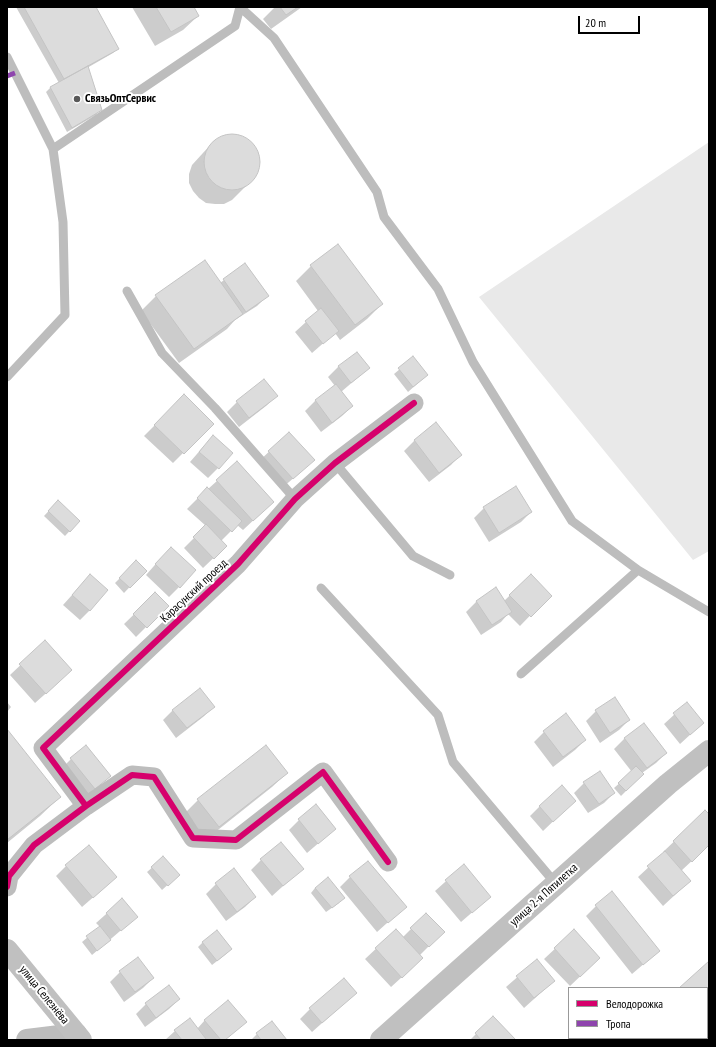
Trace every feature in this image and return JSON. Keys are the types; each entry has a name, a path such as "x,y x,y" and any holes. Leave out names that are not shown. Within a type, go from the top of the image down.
{"main road":[{"name":"улица 2-я Пятилетка","path":"381,1040 668,784 709,751"},
{"name":"улица Селезнёва","path":"7,950 79,1037"}],"street":[{"name":"Карасунский проезд","path":"86,806 43,748 238,564 295,499 335,463 414,403"},
{"path":"7,887 9,876 34,845 86,806 132,775 154,777 194,838 236,840 323,772 388,862"},
{"path":"27,1040 79,1037"}],"lane":[{"path":"53,149 235,26 240,7 274,38 377,192 384,217 438,289 473,362 572,521 638,570 709,612"},
{"path":"7,57 53,149 63,222 65,315 7,377"},
{"path":"127,291 162,353 215,408 295,499"},
{"path":"335,463 413,556 450,575"},
{"path":"521,674 638,570"},
{"path":"321,588 438,715 454,762 556,884"}],"shaded area":[{"path":"709,142 709,551 693,560 479,297"}],"building":[{"path":"24,7 96,7 119,49 64,79"},
{"path":"156,7 194,7 199,16 171,32"},
{"path":"280,7 298,7 286,15"},
{"name":"СвязьОптСервис","path":"88,66 102,110 72,128 50,87"},
{"path":"232,134 243,136 252,142 258,151 260,162 258,173 252,182 243,188 232,190 221,188 212,182 206,173 204,162 206,151 212,142 221,136"},
{"path":"338,244 383,304 355,325 310,265"},
{"path":"205,260 243,314 194,349 155,295"},
{"path":"245,263 269,296 246,312 223,279"},
{"path":"321,308 339,331 323,344 305,321"},
{"path":"357,352 370,368 351,383 338,366"},
{"path":"413,356 428,375 413,387 398,368"},
{"path":"264,379 278,396 249,418 236,401"},
{"path":"336,384 353,406 332,423 315,400"},
{"path":"184,394 214,424 184,454 154,425"},
{"path":"436,422 462,455 439,473 414,440"},
{"path":"289,432 315,460 293,479 268,451"},
{"path":"213,435 233,453 219,469 199,452"},
{"path":"237,461 274,502 253,521 216,480"},
{"path":"516,486 532,512 499,533 483,507"},
{"path":"207,487 242,521 232,532 197,498"},
{"path":"58,500 80,521 70,532 48,511"},
{"path":"206,524 227,546 214,559 193,537"},
{"path":"171,547 196,570 180,588 155,564"},
{"path":"136,560 147,571 130,588 119,578"},
{"path":"90,574 108,590 90,611 72,595"},
{"path":"531,574 552,596 531,617 509,595"},
{"path":"496,587 512,612 492,625 476,601"},
{"path":"155,592 169,606 147,628 133,614"},
{"path":"45,640 72,670 46,694 19,664"},
{"path":"200,688 215,707 187,728 172,710"},
{"path":"615,697 630,720 610,733 595,710"},
{"path":"687,702 704,723 690,735 673,713"},
{"path":"566,713 586,740 563,757 543,731"},
{"path":"644,723 667,753 647,768 624,738"},
{"path":"7,729 61,797 7,840"},
{"path":"86,745 111,776 95,789 70,758"},
{"path":"266,745 288,773 219,827 197,799"},
{"path":"636,766 644,774 626,791 618,783"},
{"path":"600,771 615,793 599,804 583,782"},
{"path":"562,785 576,801 553,822 539,806"},
{"path":"316,804 336,829 318,844 298,819"},
{"path":"705,810 709,814 709,845 692,862 673,841"},
{"path":"281,842 304,869 283,886 260,859"},
{"path":"89,845 117,877 93,898 65,865"},
{"path":"665,851 691,881 673,896 647,866"},
{"path":"163,856 180,875 168,886 151,867"},
{"path":"368,861 407,907 388,923 349,876"},
{"path":"464,864 491,897 472,913 445,880"},
{"path":"234,868 256,897 237,912 215,883"},
{"path":"328,877 345,898 332,908 315,888"},
{"path":"612,891 660,951 643,965 595,905"},
{"path":"122,898 138,917 121,931 106,913"},
{"path":"426,913 445,932 429,947 410,928"},
{"path":"100,926 111,940 97,951 86,936"},
{"path":"396,929 423,958 402,978 375,948"},
{"path":"574,929 600,958 580,977 554,948"},
{"path":"217,930 232,949 217,961 202,942"},
{"path":"138,957 154,978 135,992 119,971"},
{"path":"537,959 555,981 534,998 516,976"},
{"path":"709,961 708,1016 708,987 680,987"},
{"path":"344,978 357,993 322,1023 309,1008"},
{"path":"169,985 180,999 156,1018 145,1003"},
{"path":"228,1000 247,1022 225,1040 221,1040 204,1020"},
{"path":"493,1016 516,1040 481,1040 475,1033"},
{"path":"190,1018 206,1039 205,1040 182,1040 174,1030"},
{"path":"272,1021 287,1040 261,1040 256,1033"},
{"path":"617,1039 672,1039 671,1040 616,1040"}],"marked path":[{"path":"7,76 15,73"}],"cycle path":[{"path":"7,887 9,876 34,845 86,806 43,748 238,564 295,499 335,463 414,403"},
{"path":"86,806 132,775 154,777 193,838 236,840 323,772 388,862"}],"place":[{"name":"СвязьОптСервис","path":"77,99"}]}
